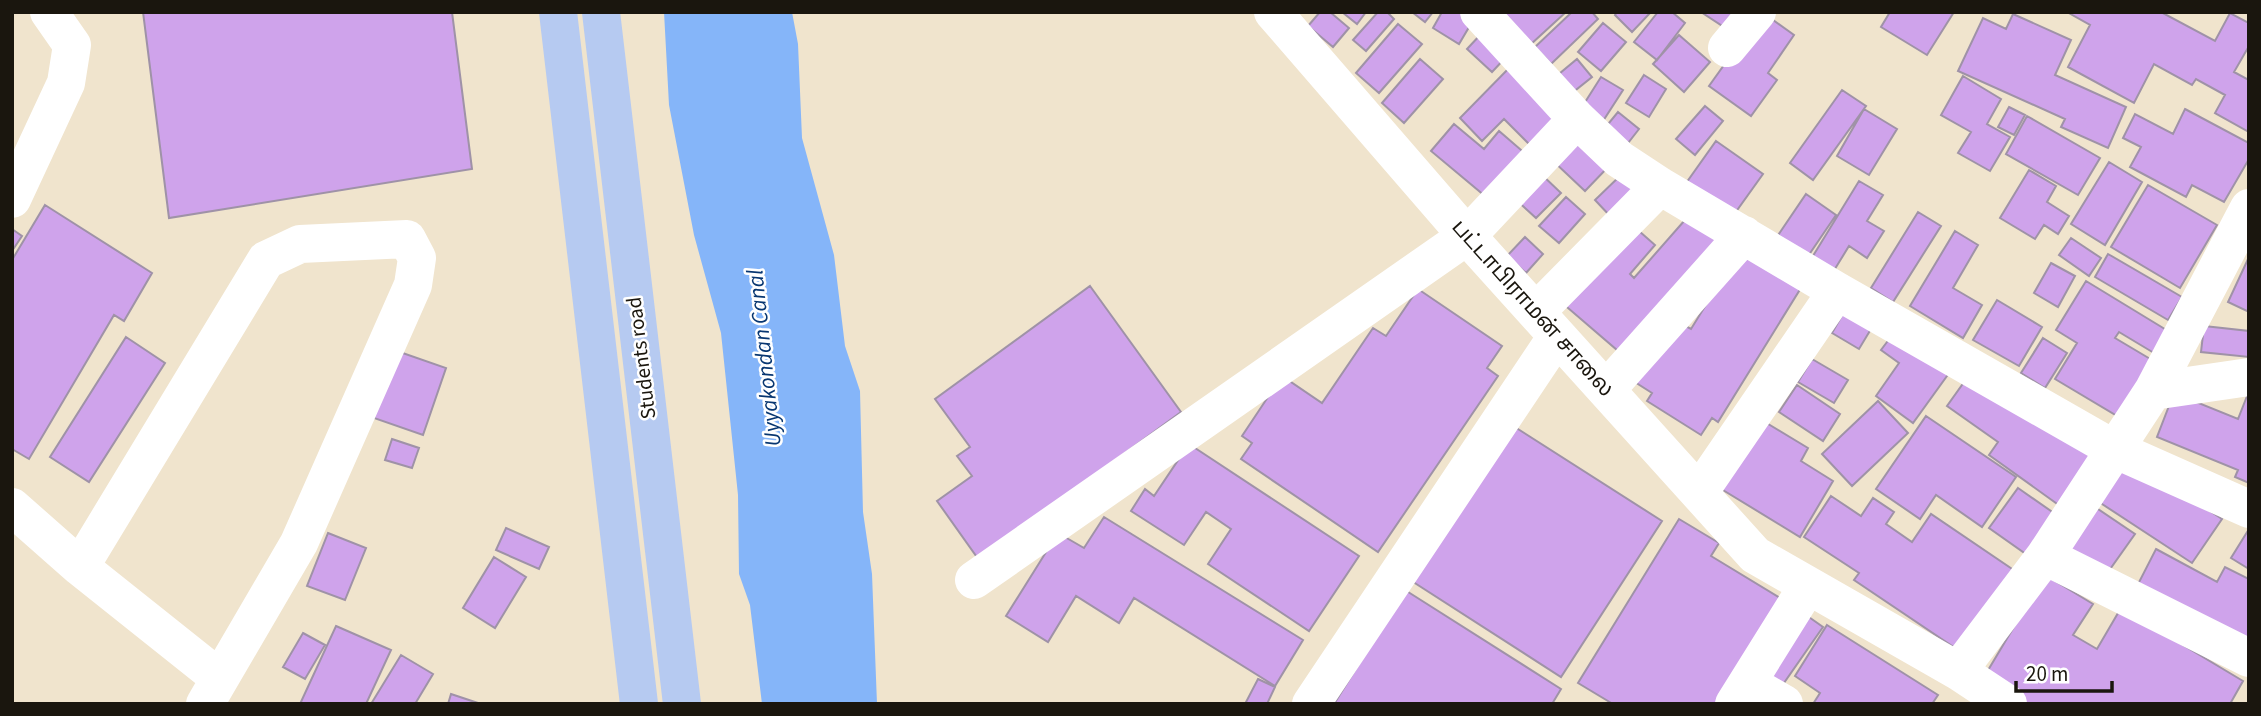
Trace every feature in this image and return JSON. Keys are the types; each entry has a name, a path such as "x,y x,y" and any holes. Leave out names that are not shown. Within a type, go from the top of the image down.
{"main road":[{"path":"558,12 639,704"},
{"name":"Students road","path":"601,12 682,704"}],"street":[{"path":"12,199 66,83 72,45 49,12"},
{"name":"பட்டாபிராமன் சாலை","path":"1273,12 1467,236 1755,555 1958,671 2008,704"},
{"path":"1479,12 1577,119 1619,159 1660,186 1837,291 2114,449 2249,509"},
{"path":"1727,48 1757,12"},
{"path":"974,580 1467,236 1577,119"},
{"path":"1311,704 1546,324 1660,186"},
{"path":"1958,671 2045,556 2154,391 2249,208"},
{"path":"1606,390 1744,235"},
{"path":"12,507 212,690 299,543 413,285 417,258 407,239 300,244 266,260 80,567"},
{"path":"1700,491 1837,291"},
{"path":"2154,391 2249,377"},
{"path":"2045,556 2249,658"},
{"path":"1784,704 1741,693 1807,587"}],"water":[{"name":"Uyyakondan Canal","path":"664,12 792,12 798,44 802,138 834,255 845,346 860,391 863,512 872,574 877,704 762,704 750,605 739,574 738,495 721,333 694,235 669,105"}],"building":[{"path":"143,12 452,12 472,169 169,218"},
{"path":"1320,12 1330,12 1349,28 1333,47 1308,26"},
{"path":"1342,12 1366,12 1357,24"},
{"path":"1378,12 1387,12 1394,19 1366,51 1353,40"},
{"path":"1412,12 1433,12 1425,22"},
{"path":"1442,12 1467,12 1475,17 1459,44 1433,28"},
{"path":"1501,12 1566,12 1530,45"},
{"path":"1572,12 1592,12 1598,19 1551,64 1535,47"},
{"path":"1617,12 1651,12 1632,32 1615,15"},
{"path":"1658,12 1672,12 1685,23 1657,60 1634,42"},
{"path":"1701,12 1738,12 1727,29"},
{"path":"1762,12 1794,35 1768,73 1777,80 1751,116 1709,86"},
{"path":"1890,12 1954,12 1927,55 1881,27"},
{"path":"2067,12 2161,12 2215,41 2230,13 2249,23 2249,46 2234,72 2249,80 2249,132 2215,113 2225,95 2196,79 2192,85 2154,64 2134,103 2068,67 2090,25"},
{"path":"2013,14 2071,40 2055,75 2126,107 2108,148 2061,127 2065,119 1958,71 1983,18 2006,29"},
{"path":"1603,23 1626,42 1601,71 1578,52"},
{"path":"1398,24 1422,44 1379,93 1356,73"},
{"path":"1482,33 1507,56 1492,72 1467,49"},
{"path":"1679,35 1710,62 1684,92 1653,64"},
{"path":"1420,59 1443,79 1404,123 1382,103"},
{"path":"1577,59 1592,77 1567,97 1553,79"},
{"path":"1514,63 1569,118 1536,151 1504,119 1482,141 1460,118"},
{"path":"1644,75 1666,89 1649,117 1626,103"},
{"path":"1963,76 2001,99 1987,124 2010,137 1990,171 1958,153 1971,132 1941,115"},
{"path":"1601,77 1623,90 1603,121 1582,107"},
{"path":"1842,90 1866,106 1813,180 1790,163"},
{"path":"1705,106 1723,121 1695,155 1676,139"},
{"path":"2009,107 2025,115 2014,135 1998,127"},
{"path":"1864,109 1897,129 1869,175 1837,156"},
{"path":"2185,109 2249,143 2249,159 2224,202 2192,185 2186,197 2130,167 2141,147 2123,138 2135,114 2173,134"},
{"path":"1618,112 1639,129 1621,152 1599,135"},
{"path":"2027,116 2100,158 2078,195 2006,154"},
{"path":"1454,124 1484,149 1499,131 1528,156 1491,201 1431,151"},
{"path":"1577,133 1610,165 1585,191 1552,160"},
{"path":"1716,141 1763,174 1730,220 1684,186"},
{"path":"2109,162 2142,182 2105,245 2071,224"},
{"path":"2029,170 2056,186 2047,202 2069,216 2058,234 2044,225 2035,239 2000,218"},
{"path":"1540,173 1561,193 1536,218 1515,199"},
{"path":"1623,173 1638,190 1611,217 1595,200"},
{"path":"1859,181 1883,195 1867,221 1884,231 1867,258 1849,246 1830,277 1808,264"},
{"path":"2148,185 2217,225 2180,288 2111,247"},
{"path":"1806,194 1836,215 1802,265 1772,244"},
{"path":"1566,197 1585,214 1559,243 1539,226"},
{"path":"45,205 152,273 124,321 114,315 29,459 12,449 12,260"},
{"path":"1692,212 1727,243 1624,356 1561,302 1631,224 1655,245 1630,274 1634,278"},
{"path":"1918,212 1941,226 1893,302 1871,288"},
{"path":"12,229 22,236 12,251"},
{"path":"1955,231 1978,245 1953,288 1982,305 1963,338 1910,306"},
{"path":"1525,237 1543,254 1526,273 1507,256"},
{"path":"2071,238 2101,258 2089,276 2059,255"},
{"path":"1743,245 1804,283 1718,422 1712,418 1701,435 1647,401 1652,393 1627,377 1678,322 1691,329"},
{"path":"2108,254 2182,297 2168,320 2095,277"},
{"path":"2249,257 2249,312 2228,302"},
{"path":"2051,263 2075,276 2058,307 2034,293"},
{"path":"2086,281 2173,334 2159,356 2119,332 2115,338 2157,363 2124,420 2055,379 2077,343 2056,330"},
{"path":"1090,286 1181,412 979,560 937,501 972,476 957,456 970,447 935,399"},
{"path":"1418,289 1502,346 1487,368 1498,376 1378,552 1241,459 1252,443 1242,436 1282,376 1322,403 1373,328 1386,336"},
{"path":"1997,300 2042,327 2019,366 1973,340"},
{"path":"1849,303 1877,319 1859,349 1832,333"},
{"path":"2204,326 2249,331 2249,357 2201,352"},
{"path":"1896,330 1952,369 1913,423 1876,396 1899,363 1881,350"},
{"path":"126,337 165,363 89,482 50,457"},
{"path":"2043,338 2067,353 2045,388 2021,373"},
{"path":"394,350 446,368 423,435 371,417"},
{"path":"1812,359 1848,380 1834,403 1798,382"},
{"path":"1972,371 2101,462 2067,511 1989,455 1998,442 1947,406"},
{"path":"1797,385 1840,414 1823,441 1779,412"},
{"path":"2249,391 2249,483 2235,477 2238,470 2157,437 2174,393 2238,419"},
{"path":"1878,401 1908,433 1852,486 1822,454"},
{"path":"1755,416 1808,448 1801,461 1833,481 1800,537 1713,484"},
{"path":"1926,416 2016,477 1982,527 1936,495 1920,519 1876,489"},
{"path":"1507,422 1662,521 1561,677 1407,578"},
{"path":"392,439 419,448 412,468 385,460"},
{"path":"1189,444 1359,556 1309,631 1208,564 1231,529 1206,512 1184,545 1131,511 1145,489 1154,496"},
{"path":"2128,457 2222,519 2192,563 2099,502"},
{"path":"2018,488 2061,518 2033,559 1989,528"},
{"path":"1831,496 1861,516 1873,498 1894,512 1886,524 1912,542 1931,514 2021,575 1967,656 1854,580 1859,573 1804,537"},
{"path":"2095,507 2135,534 2103,579 2064,552"},
{"path":"1104,517 1303,640 1275,686 1134,598 1119,623 1076,596 1048,642 1006,616 1058,533 1084,548"},
{"path":"1679,519 1719,543 1711,556 1780,598 1716,704 1613,704 1578,683"},
{"path":"506,528 549,547 539,569 496,550"},
{"path":"2249,529 2249,569 2231,558"},
{"path":"328,533 366,548 345,600 307,586"},
{"path":"2156,549 2217,582 2225,567 2249,579 2249,651 2135,590"},
{"path":"494,557 526,577 495,628 463,608"},
{"path":"2045,575 2093,604 2073,635 2097,649 2121,608 2243,681 2230,704 2027,704 1984,677"},
{"path":"1405,590 1561,689 1552,704 1334,704"},
{"path":"1806,615 1823,627 1779,690 1762,678"},
{"path":"1827,625 1938,695 1932,704 1813,704 1820,693 1795,676"},
{"path":"336,626 391,650 366,704 300,704"},
{"path":"303,633 325,645 305,679 283,667"},
{"path":"401,655 433,674 415,704 371,704"},
{"path":"1258,679 1275,687 1267,704 1245,704"},
{"path":"451,694 481,704 448,704"}]}
